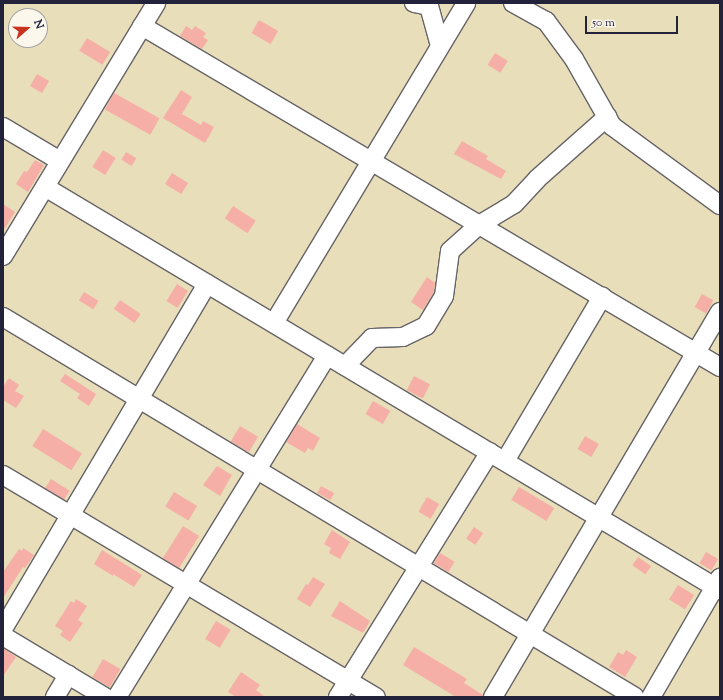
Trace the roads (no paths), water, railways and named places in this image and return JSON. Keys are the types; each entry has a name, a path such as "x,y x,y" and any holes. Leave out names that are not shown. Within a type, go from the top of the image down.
{"street":[{"path":"3,256 156,3"},
{"path":"414,3 429,6 440,46"},
{"path":"274,323 466,3"},
{"path":"513,3 546,22 574,58 612,126 720,206"},
{"path":"142,26 720,367"},
{"path":"346,366 372,338 403,337 426,326 444,296 450,251 479,225 514,204 537,179 607,117"},
{"path":"3,127 60,161"},
{"path":"45,187 599,517 718,585 651,697"},
{"path":"3,629 207,284"},
{"path":"505,461 602,297"},
{"path":"494,697 720,312"},
{"path":"3,317 635,697"},
{"path":"117,697 327,355"},
{"path":"338,697 490,452"},
{"path":"3,475 376,697"},
{"path":"3,636 105,697"},
{"path":"55,697 68,675"}]}
